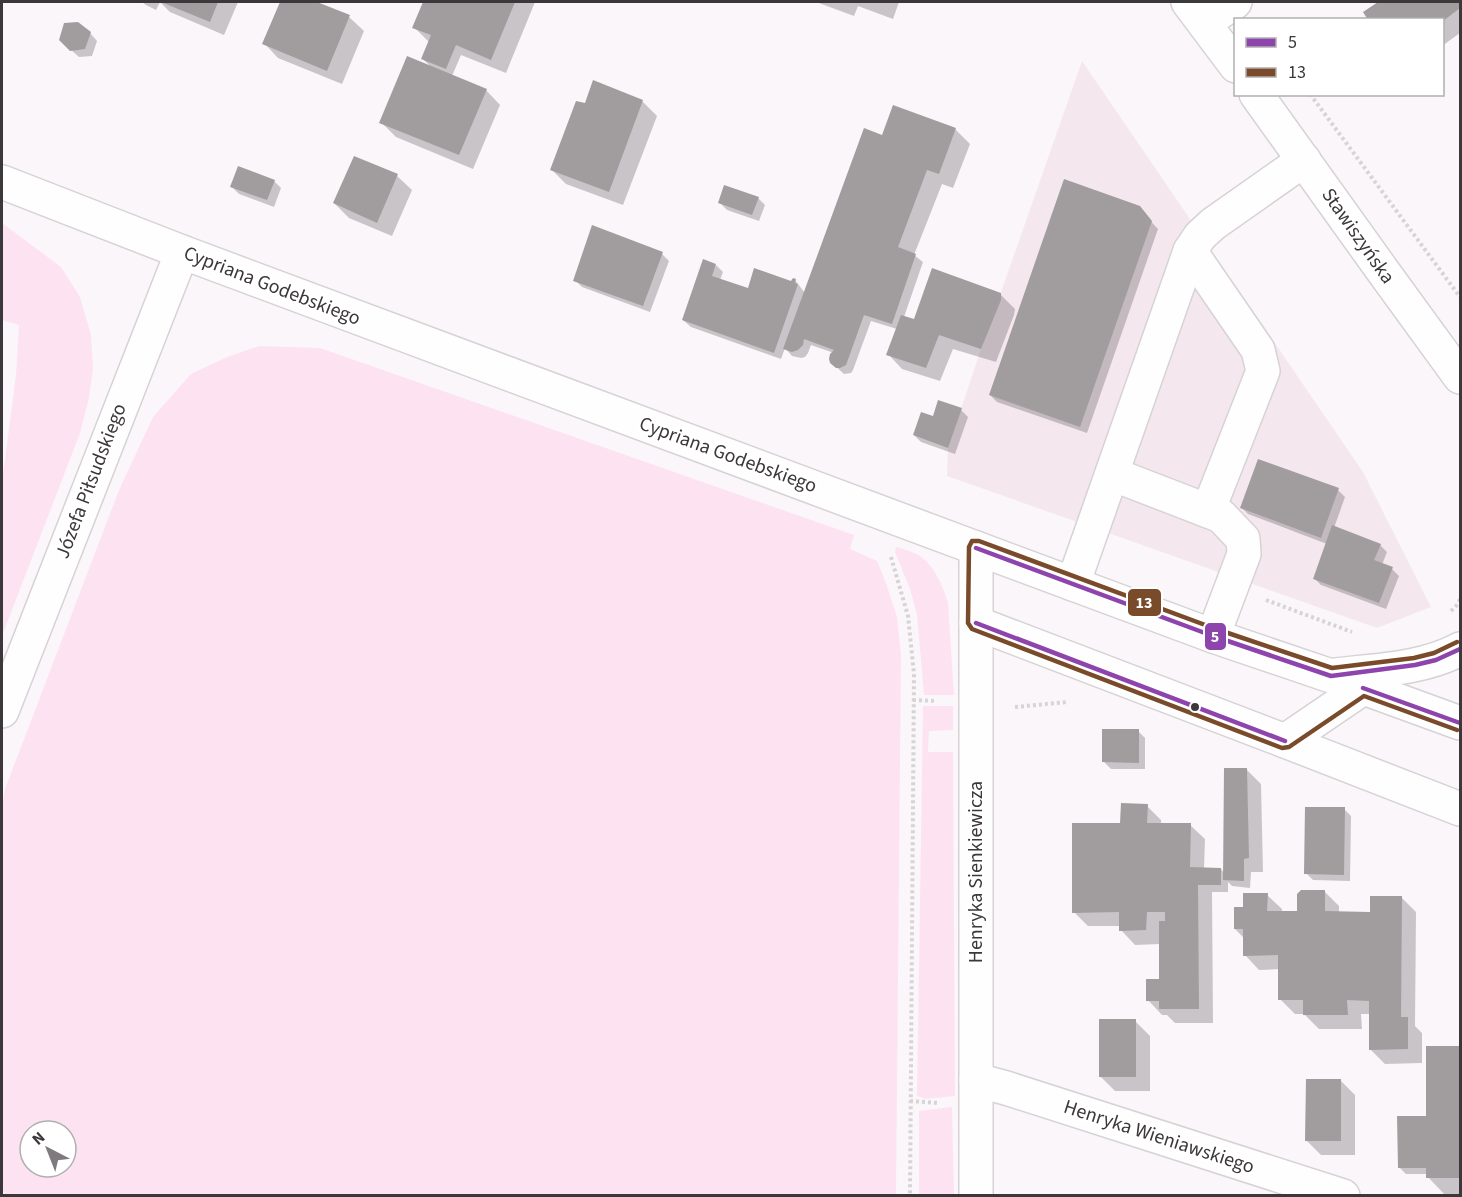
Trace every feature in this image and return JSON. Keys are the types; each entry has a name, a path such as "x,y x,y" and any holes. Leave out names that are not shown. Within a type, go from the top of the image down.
{"main road":[{"path":"1234,63 1196,12 1235,2"},
{"name":"Stawiszyńska","path":"1257,96 1461,377"},
{"path":"1074,584 1190,251 1200,236 1213,224 1304,160"},
{"name":"Cypriana Godebskiego","path":"2,182 182,252 976,548 1213,636 1330,676 1415,665 1461,650"},
{"path":"1190,251 1258,350 1263,371 1208,511"},
{"name":"Józefa Piłsudskiego","path":"2,711 182,252"},
{"path":"1112,474 1221,516 1244,539 1244,554 1213,636"},
{"name":"Henryka Sienkiewicza","path":"976,548 976,1196"},
{"path":"976,623 1461,809"},
{"path":"1330,676 1461,723"},
{"path":"1286,741 1363,688"},
{"name":"Henryka Wieniawskiego","path":"976,1080 1343,1196"}],"path":[{"path":"1311,96 1461,297"},
{"path":"890,552 908,616 914,674 909,1196"},
{"path":"1265,599 1358,634"},
{"path":"1450,612 1461,599"},
{"path":"1009,708 1068,702"}],"shaded area":[{"path":"1082,61 1363,472 1431,607 1377,628 947,476 948,448"},
{"path":"2,223 61,267 80,297 91,335 93,368 89,398 80,433 2,636 2,477 16,375 19,325 2,320"},
{"path":"259,346 320,348 854,535 850,549 877,561 897,617 901,655 896,1195 5,1195 2,1187 2,805 5,789 119,490 153,417 191,374 227,357"},
{"path":"896,547 914,553 926,561 936,574 943,589 948,603 954,695 924,695 917,614 895,552"},
{"path":"923,706 953,706 953,730 929,731 928,752 953,752 955,1096 926,1099 917,1096"},
{"path":"952,1107 954,1195 919,1195 919,1111"}],"building":[{"path":"161,2 218,2 210,22"},
{"path":"280,2 317,2 350,15 327,71 262,44"},
{"path":"423,2 515,2 491,60 456,45 446,69 421,59 431,35 412,28"},
{"path":"1378,2 1460,2 1460,8 1444,20 1444,18 1367,18 1363,12"},
{"path":"78,22 91,32 85,49 70,51 59,40 64,23"},
{"path":"407,56 487,89 459,155 379,123"},
{"path":"593,80 643,100 609,192 550,170 576,101 585,103"},
{"path":"893,105 956,128 939,174 927,170 898,247 916,254 892,324 864,315 846,365 836,368 829,359 834,350 804,339 803,345 798,350 792,352 783,349 864,128 882,135"},
{"path":"354,156 398,174 377,223 333,203"},
{"path":"238,166 275,180 267,200 230,187"},
{"path":"1064,179 1140,206 1152,221 1080,427 989,395"},
{"path":"724,185 759,197 752,215 718,203"},
{"path":"592,225 663,252 643,306 573,281"},
{"path":"703,259 716,264 712,276 748,288 754,268 791,281 793,278 796,279 795,283 798,284 774,353 682,320"},
{"path":"932,268 1001,293 1001,300 981,349 939,335 926,368 886,355 901,315 914,319"},
{"path":"938,400 962,408 948,448 913,435 921,412 933,416"},
{"path":"1258,459 1339,488 1321,538 1240,508"},
{"path":"1332,525 1381,544 1374,560 1393,567 1379,603 1313,579"},
{"path":"1102,729 1139,729 1139,763 1102,762"},
{"path":"1224,768 1247,768 1249,858 1244,859 1244,881 1223,880"},
{"path":"1121,803 1148,804 1147,823 1191,823 1190,867 1221,868 1221,885 1198,885 1199,1009 1159,1009 1159,1001 1146,1001 1146,979 1159,979 1159,921 1165,921 1165,912 1147,912 1146,930 1119,931 1119,912 1072,913 1072,823 1120,823"},
{"path":"1305,807 1345,807 1344,875 1304,874"},
{"path":"1301,890 1325,890 1325,911 1370,912 1370,896 1402,896 1401,1017 1408,1017 1408,1049 1369,1050 1369,1001 1347,1000 1348,1015 1303,1015 1303,1000 1278,1000 1278,955 1243,956 1243,929 1234,929 1234,907 1243,907 1243,893 1268,893 1267,911 1297,911 1297,894"},
{"path":"1099,1019 1136,1019 1136,1077 1099,1077"},
{"path":"1426,1046 1460,1046 1460,1178 1426,1178 1426,1168 1398,1168 1397,1116 1426,1116"},
{"path":"1306,1079 1341,1079 1341,1141 1305,1141"}],"transit line":[{"name":"13","path":"1457,642 1434,653 1414,658 1332,668 1216,629 979,541 972,541 969,547 968,623 972,629 1282,748 1289,747 1364,696 1457,730"},
{"name":"5","path":"976,548 1213,636 1331,676 1415,665 1436,660 1460,649"},
{"name":"5","path":"976,623 1285,741"},
{"name":"5","path":"1363,688 1460,723"}]}
